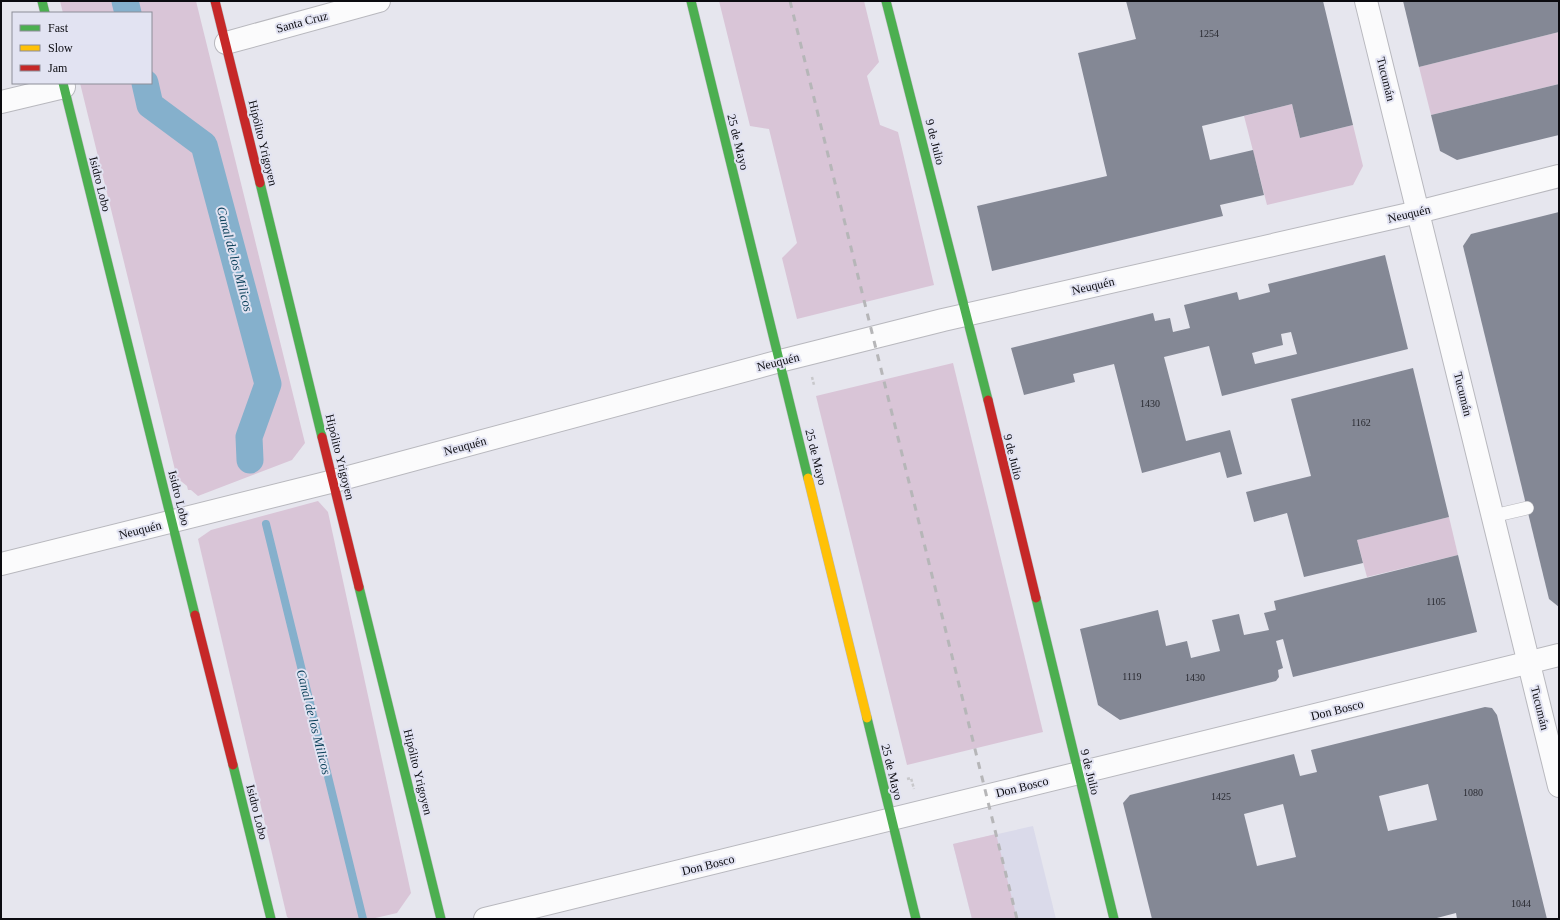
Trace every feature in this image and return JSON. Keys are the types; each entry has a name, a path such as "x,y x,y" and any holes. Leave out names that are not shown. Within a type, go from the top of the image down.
{"main road":[{"path":"42,1 45,12"},
{"name":"Hipólito Yrigoyen","path":"216,1 441,919"},
{"name":"25 de Mayo","path":"691,1 916,919"},
{"name":"9 de Julio","path":"886,1 966,315 1114,919"},
{"name":"Isidro Lobo","path":"63,85 271,919"}],"street":[{"name":"Santa Cruz","path":"226,43 379,1"},
{"name":"Tucumán","path":"1366,1 1559,786"},
{"path":"1,102 63,85"},
{"name":"Neuquén","path":"1,564 334,482 780,361 966,315 1418,212 1559,176"},
{"name":"Don Bosco","path":"485,919 1559,655"}],"lane":[{"path":"1493,516 1526,508"}],"shaded area":[{"path":"60,1 196,1 305,443 292,460 198,496 191,490 188,490 187,486 177,478 80,84 152,84 152,12 63,12"},
{"path":"719,1 864,1 879,62 867,76 880,125 898,132 934,285 797,319 782,258 797,243 769,129 750,126"},
{"path":"1559,32 1559,84 1431,115 1419,67"},
{"path":"1292,104 1300,138 1353,125 1363,166 1353,185 1267,205 1244,116"},
{"path":"953,363 1043,732 907,765 816,396"},
{"path":"318,501 328,512 411,893 397,913 371,919 290,919 287,917 198,539 211,530"},
{"path":"1449,517 1458,555 1367,577 1357,540"},
{"path":"1033,826 1056,919 972,919 953,844"},
{"path":"996,834 1017,919 972,919 953,844"}],"building":[{"path":"1126,1 1323,1 1353,125 1300,138 1292,104 1202,126 1210,160 1253,150 1264,195 1220,205 1223,216 992,271 977,206 1107,176 1078,53 1136,39"},
{"path":"1403,1 1559,1 1559,32 1419,67"},
{"path":"1559,84 1559,135 1457,160 1440,151 1431,115"},
{"path":"1559,212 1559,607 1549,599 1463,246 1471,234"},
{"path":"1385,255 1408,349 1222,396 1209,346 1164,357 1186,441 1230,430 1242,474 1227,478 1220,452 1142,473 1114,364 1073,374 1075,382 1024,395 1011,348 1153,313 1155,321 1170,318 1173,332 1190,328 1184,305 1237,292 1239,300 1270,292 1268,284","holes":["1291,332 1297,354 1255,364 1252,353 1283,345 1281,334"]},
{"path":"1413,368 1449,517 1357,540 1363,563 1304,577 1287,513 1254,522 1246,492 1311,476 1291,399"},
{"path":"1458,555 1477,632 1293,677 1283,639 1276,641 1283,668 1278,670 1279,677 1276,681 1120,720 1098,705 1080,629 1158,610 1166,646 1187,641 1191,658 1220,651 1212,620 1239,614 1244,635 1269,630 1264,613 1276,610 1274,601"},
{"path":"1485,707 1492,708 1497,715 1547,919 1457,919 1456,913 1433,919 1152,919 1123,803 1130,795 1294,754 1300,776 1317,772 1311,750","holes":["1428,784 1437,820 1388,831 1379,796","1283,804 1296,857 1257,866 1244,814"]}],"waterway":[{"name":"Canal de los Milicos","path":"125,1 128,12"},
{"name":"Canal de los Milicos","path":"145,84 150,105 204,145 268,384 249,437 250,460"},
{"name":"Canal de los Milicos","path":"266,524 363,919"}],"railway":[{"path":"790,1 1017,919"}],"traffic: fast":[{"path":"42,1 45,12"},
{"path":"691,1 808,478"},
{"path":"886,1 988,400"},
{"path":"63,84 195,615"},
{"path":"260,183 322,437"},
{"path":"359,587 441,919"},
{"path":"1036,598 1114,919"},
{"path":"867,718 916,919"},
{"path":"233,765 271,919"}],"traffic: slow":[{"path":"808,478 867,718"}],"traffic: jam":[{"path":"215,1 260,183"},
{"path":"988,400 1036,598"},
{"path":"322,437 359,587"},
{"path":"195,615 233,765"}]}
